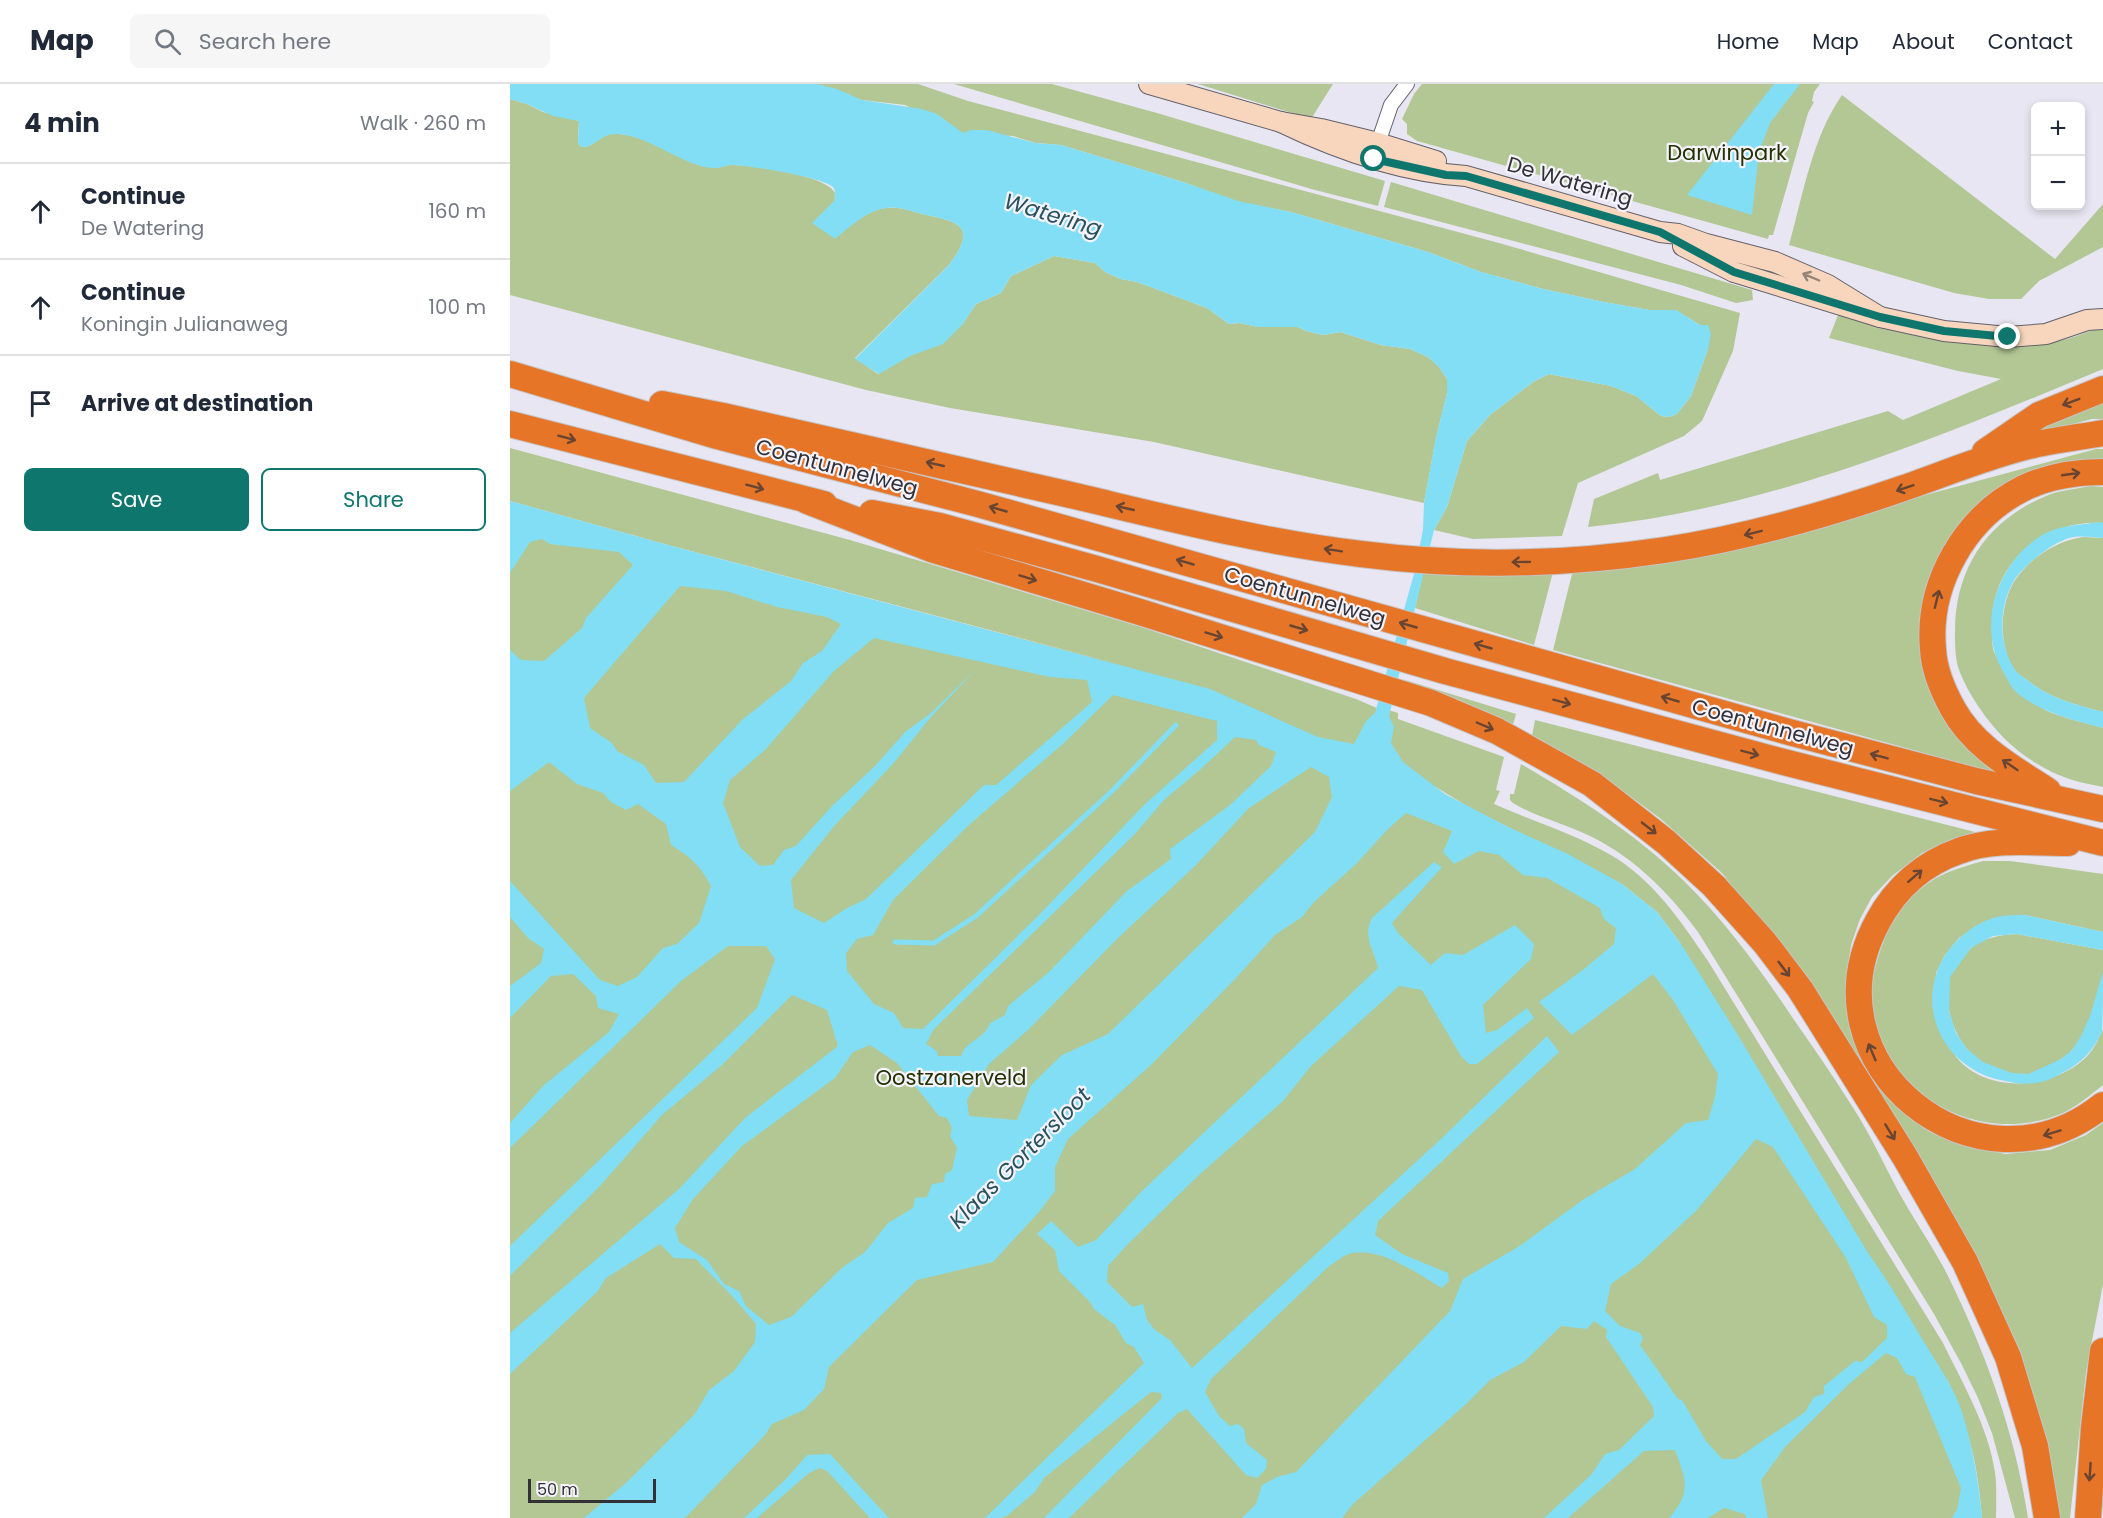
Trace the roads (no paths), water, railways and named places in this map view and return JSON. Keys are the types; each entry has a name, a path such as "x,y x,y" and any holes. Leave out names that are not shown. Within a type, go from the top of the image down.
{"highway":[{"name":"Coentunnelweg","path":"510,374 717,436 974,503 1811,738 1976,781 2103,809"},
{"path":"535,380 723,416 1299,545 1391,558 1454,562 1516,563 1579,560 1665,550 1754,533 1870,500 2031,446 2103,433"},
{"path":"1960,469 2039,415 2103,389"},
{"name":"Coentunnelweg","path":"510,424 807,501 940,526 1444,670 1776,760 2102,842"},
{"path":"2058,798 1975,739 1959,718 1940,681 1932,650 1934,614 1943,579 1950,563 1970,532 1994,507 2036,483 2068,474 2103,472"},
{"path":"807,501 932,549 1431,703 1497,731 1592,784 1666,842 1714,886 1765,943 1800,989 1905,1157 1965,1262 2008,1356 2035,1446 2047,1518"},
{"path":"2102,842 1984,844 1960,850 1924,868 1894,896 1874,927 1863,957 1860,990 1862,1021 1879,1066 1904,1098 1943,1125 1991,1138 2024,1139 2058,1132 2103,1105"},
{"path":"2088,1518 2094,1427 2103,1351"}],"main road":[{"name":"De Watering","path":"1149,84 1281,122 1321,129 1376,151 1446,165 1466,176 1660,232 1678,234 1706,244 1775,262 1828,285 1880,317"},
{"name":"De Watering","path":"1660,232 1734,272 1880,317"},
{"path":"1880,317 1944,331 2008,337 2046,334 2098,316"}],"street":[{"path":"1376,151 1391,105 1407,84"}],"water":[{"path":"510,84 817,84 837,89 862,100 922,109 937,114 963,133 971,130 987,130 1035,143 1061,145 1238,201 1291,212 1428,252 1481,272 1543,289 1604,302 1649,310 1676,310 1700,325 1708,325 1711,334 1708,349 1691,396 1677,414 1669,417 1661,416 1636,396 1611,386 1549,374 1533,382 1490,415 1467,441 1447,507 1434,530 1389,716 1394,727 1391,743 1403,762 1445,794 1506,826 1568,854 1622,884 1657,912 1681,944 1736,1032 1951,1387 1960,1405 1970,1440 1982,1518 1952,1518 1957,1509 1961,1488 1915,1377 1906,1374 1897,1358 1886,1353 1849,1384 1785,1447 1761,1480 1768,1518 1746,1518 1745,1514 1724,1508 1708,1518 1669,1518 1681,1501 1685,1486 1675,1450 1644,1451 1568,1518 1544,1518 1591,1475 1605,1454 1619,1450 1654,1416 1653,1407 1606,1337 1607,1330 1594,1321 1587,1329 1561,1326 1524,1362 1490,1380 1353,1504 1342,1518 1242,1518 1256,1504 1262,1485 1277,1477 1296,1472 1450,1311 1463,1279 1518,1247 1584,1199 1635,1169 1686,1123 1708,1120 1715,1097 1718,1074 1673,1000 1653,974 1572,1035 1539,1002 1614,944 1616,928 1604,919 1600,908 1547,878 1523,875 1499,855 1479,851 1454,864 1443,852 1452,831 1406,813 1357,863 1314,902 1302,917 1275,935 1152,1064 1068,1139 1055,1167 1055,1191 993,1262 917,1280 829,1367 824,1389 804,1410 772,1424 765,1435 685,1518 584,1518 627,1482 695,1414 709,1390 734,1371 755,1342 756,1324 696,1259 674,1258 660,1244 606,1278 597,1292 510,1374 510,1333 680,1188 745,1118 838,1046 827,1010 792,995 722,1065 662,1115 600,1186 510,1276 510,1246 757,1008 775,959 766,946 728,946 681,981 510,1148 510,1123 543,1086 609,1032 619,1014 598,1008 596,996 573,974 551,976 510,1018 510,986 541,963 544,949 528,938 510,917 510,881 600,980 618,986 637,977 663,948 677,944 699,923 711,886 694,862 671,845 666,824 638,804 626,810 611,802 603,793 577,784 549,762 510,791 510,650 521,660 544,661 582,628 586,618 633,565 619,552 550,544 542,539 530,542 510,573 510,501 1210,689 1318,737 1354,744 1366,721 1375,713 1414,574 1423,530 1424,503 1436,437 1447,393 1447,379 1428,357 1410,349 1381,345 1340,332 1323,335 1298,327 1229,324 1207,308 1137,282 1121,279 1105,272 1095,263 1054,256 1011,276 1001,293 976,304 962,325 943,344 910,356 879,374 855,359 949,265 962,242 961,228 955,223 904,209 886,208 865,216 835,239 812,223 835,200 833,187 826,183 784,172 752,167 730,165 719,168 705,167 643,140 618,134 606,136 586,147 581,147 578,143 579,121 553,116 510,99","holes":["680,586 726,591 777,607 827,617 841,624 822,651 803,663 791,681 742,720 684,782 656,783 644,765 617,751 612,743 590,728 584,698","874,638 1050,677 1087,680 1092,702 996,785 984,785 866,899 824,923 794,908 791,880 835,825 892,765 931,717 976,669 931,713 905,732 875,766 832,806 796,846 784,850 773,865 760,866 740,847 723,803 730,780 765,750 834,671","1113,695 1217,721 1217,740 1144,805 1039,915 923,1029 903,1028 894,1013 874,1004 847,971 846,953 857,939 873,935 893,900 970,824 1064,743","1235,737 1256,740 1259,745 1276,752 1271,766 1230,805 1170,849 1171,859 1127,891 1049,972 1008,1006 1005,1015 990,1023 984,1033 967,1046 961,1056 938,1056 937,1051 926,1044 934,1029 1135,834 1164,800","1311,767 1329,777 1332,797 1315,832 1108,1034 1062,1055 1031,1085 1017,1120 969,1116 967,1100 989,1064 1029,1029 1118,938 1195,866 1249,808","870,1045 897,1063 939,1116 947,1118 952,1128 950,1136 957,1148 952,1170 945,1174 944,1182 932,1184 927,1197 915,1198 913,1208 888,1223 865,1252 843,1267 791,1317 769,1325 746,1306 739,1291 724,1284 707,1260 679,1242 675,1228 693,1199 742,1146 835,1078 853,1052","1756,1139 1773,1147 1846,1258 1874,1317 1887,1325 1887,1338 1862,1362 1855,1361 1824,1386 1824,1394 1814,1397 1805,1412 1736,1459 1722,1459 1706,1441 1682,1400 1678,1399 1640,1345 1643,1338 1640,1333 1620,1326 1605,1311 1611,1284 1639,1264 1697,1210"]},
{"path":"1774,84 1800,84 1770,123 1759,152 1752,215 1687,195"},
{"path":"2103,523 2103,538 2066,539 2034,559 2018,575 2007,597 2002,623 2005,649 2017,672 2036,687 2054,696 2103,712 2103,728 2045,710 2015,691 1996,657 1991,619 2001,582 2011,564 2024,549 2039,537 2053,530"},
{"path":"1434,862 1442,867 1392,923 1398,933 1431,965 1445,953 1463,955 1515,925 1534,944 1531,959 1483,1005 1486,1033 1497,1030 1527,1008 1534,1018 1477,1064 1469,1064 1461,1056 1422,990 1399,986 1311,1066 1283,1101 1200,1174 1127,1245 1108,1266 1107,1282 1132,1307 1143,1304 1147,1320 1155,1330 1170,1340 1192,1368 1443,1137 1547,1036 1559,1052 1378,1221 1375,1235 1402,1254 1448,1273 1449,1281 1442,1288 1411,1269 1387,1258 1363,1252 1349,1254 1328,1267 1211,1379 1205,1392 1219,1416 1230,1426 1238,1424 1244,1429 1246,1443 1267,1460 1266,1469 1257,1478 1246,1475 1187,1409 1178,1413 1069,1518 1044,1518 1162,1398 1161,1393 1151,1392 1044,1478 1035,1492 1007,1516 985,1518 1144,1363 1134,1347 1126,1343 1115,1325 1094,1309 1090,1302 1059,1271 1055,1250 1037,1234 1051,1221 1078,1247 1096,1240 1142,1191 1378,968 1368,937 1372,918"},
{"path":"2025,915 2103,932 2103,950 2017,934 1993,936 1971,948 1950,977 1949,1011 1956,1033 1967,1049 1983,1062 2012,1073 2028,1074 2061,1059 2072,1050 2081,1036 2090,1016 2103,972 2102,1031 2095,1045 2086,1056 2069,1069 2045,1081 2025,1084 1984,1075 1966,1065 1941,1035 1934,1017 1932,997 1935,977 1944,957 1960,938 1989,919"},
{"path":"830,1454 889,1518 870,1518 827,1471 820,1468 809,1473 757,1518 744,1518 786,1479 807,1455"}],"waterway":[{"path":"895,942 934,943 976,916 1112,791 1176,725"}],"park label":[{"name":"Darwinpark","path":"1727,152"},
{"name":"Oostzanerveld","path":"951,1077"}],"water label":[{"name":"Watering","path":"1053,215"},
{"name":"Klaas Gortersloot","path":"1020,1158"}]}
